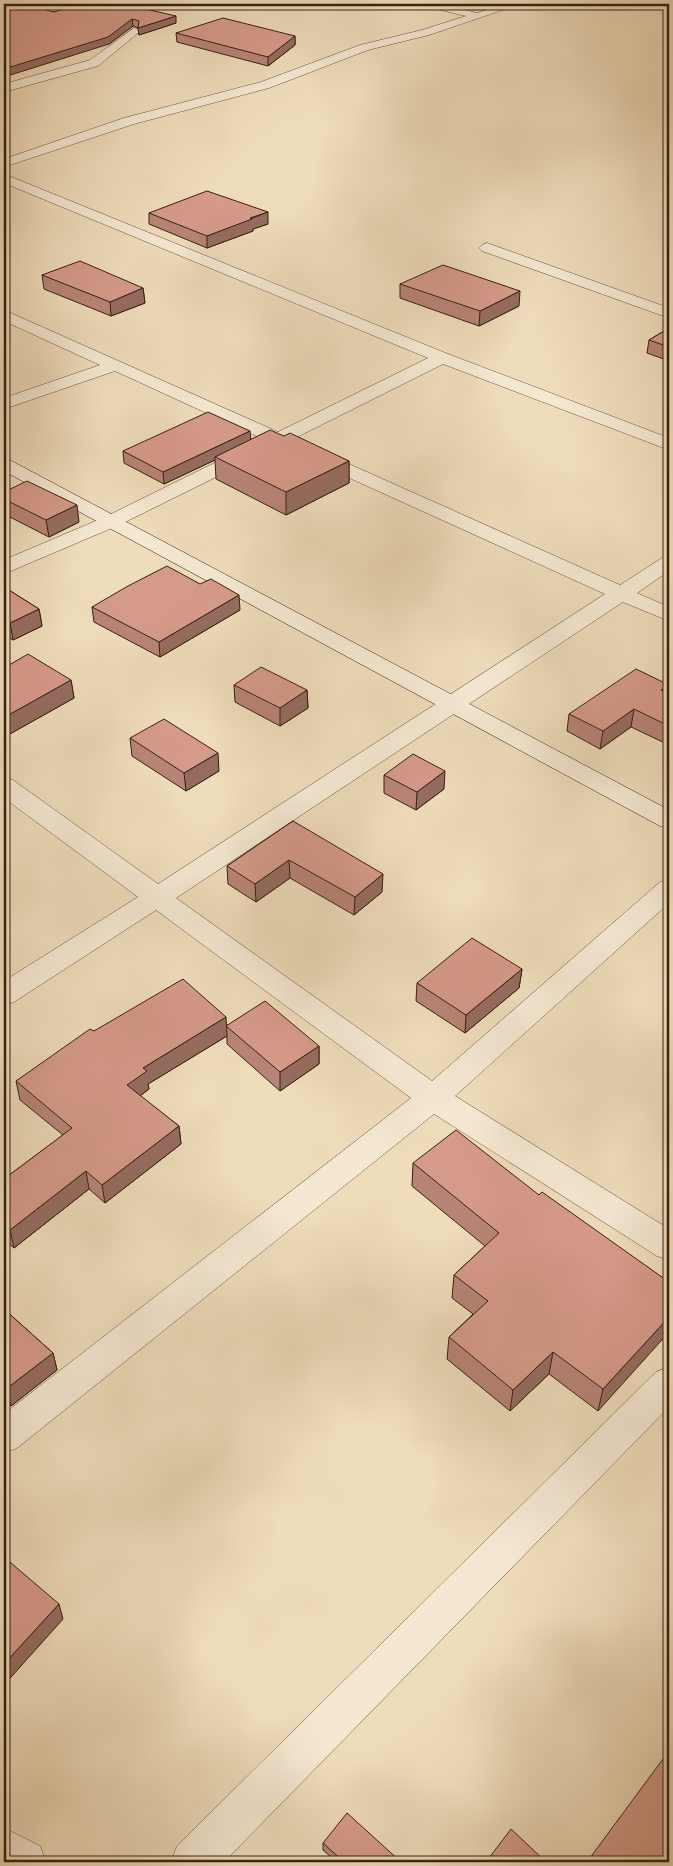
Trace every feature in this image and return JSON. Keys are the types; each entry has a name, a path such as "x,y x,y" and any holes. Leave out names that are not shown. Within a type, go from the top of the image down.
{"street":[{"path":"428,4 478,16"},
{"path":"4,163 129,121 265,85 364,47 425,33 515,4"},
{"path":"4,88 94,63 134,31"},
{"path":"4,74 28,81"},
{"path":"4,178 442,358 669,444"},
{"path":"486,248 669,313"},
{"path":"4,315 278,440 669,614"},
{"path":"4,568 112,521 442,358"},
{"path":"4,404 114,366"},
{"path":"4,463 669,820"},
{"path":"4,995 156,898 620,592 669,562"},
{"path":"4,786 433,1098 669,1246"},
{"path":"4,1436 433,1098 669,888"},
{"path":"193,1862 669,1383"},
{"path":"4,1850 24,1862"}],"building":[{"path":"4,4 23,4 54,12 78,4 124,4 176,16 138,28 139,21 132,19 108,37 4,69"},
{"path":"223,18 295,36 268,57 176,33"},
{"path":"207,191 268,212 207,236 149,213"},
{"path":"80,261 143,288 110,302 42,275"},
{"path":"443,265 520,291 480,311 400,284"},
{"path":"669,328 669,347 649,340"},
{"path":"208,412 250,431 163,472 123,451"},
{"path":"270,430 284,436 290,433 349,461 286,492 215,457"},
{"path":"27,481 77,505 46,520 4,499 4,492"},
{"path":"167,566 200,584 211,579 239,595 159,642 92,607 128,586"},
{"path":"4,587 39,609 10,623 4,619"},
{"path":"28,654 71,680 4,717 4,668"},
{"path":"261,667 307,690 280,708 234,685"},
{"path":"636,669 669,685 661,690 669,694 669,726 634,709 603,731 569,714"},
{"path":"164,719 218,753 184,773 130,738"},
{"path":"413,754 445,771 417,792 384,775"},
{"path":"293,821 383,874 355,897 289,860 255,884 227,866"},
{"path":"472,938 522,969 466,1015 417,983"},
{"path":"183,979 226,1017 143,1068 147,1071 127,1085 179,1126 102,1185 86,1171 10,1230 4,1225 4,1179 72,1128 16,1081 90,1029 94,1031"},
{"path":"265,1001 319,1046 280,1072 226,1026"},
{"path":"456,1130 539,1195 542,1192 669,1282 669,1317 603,1389 553,1352 513,1390 449,1337 488,1301 454,1275 499,1233 413,1163"},
{"path":"4,1309 53,1353 6,1389 4,1387"},
{"path":"4,1557 59,1604 4,1664"},
{"path":"663,1759 669,1765 669,1862 587,1862"},
{"path":"347,1813 401,1862 344,1862 323,1843"},
{"path":"511,1829 546,1862 486,1862"}]}
